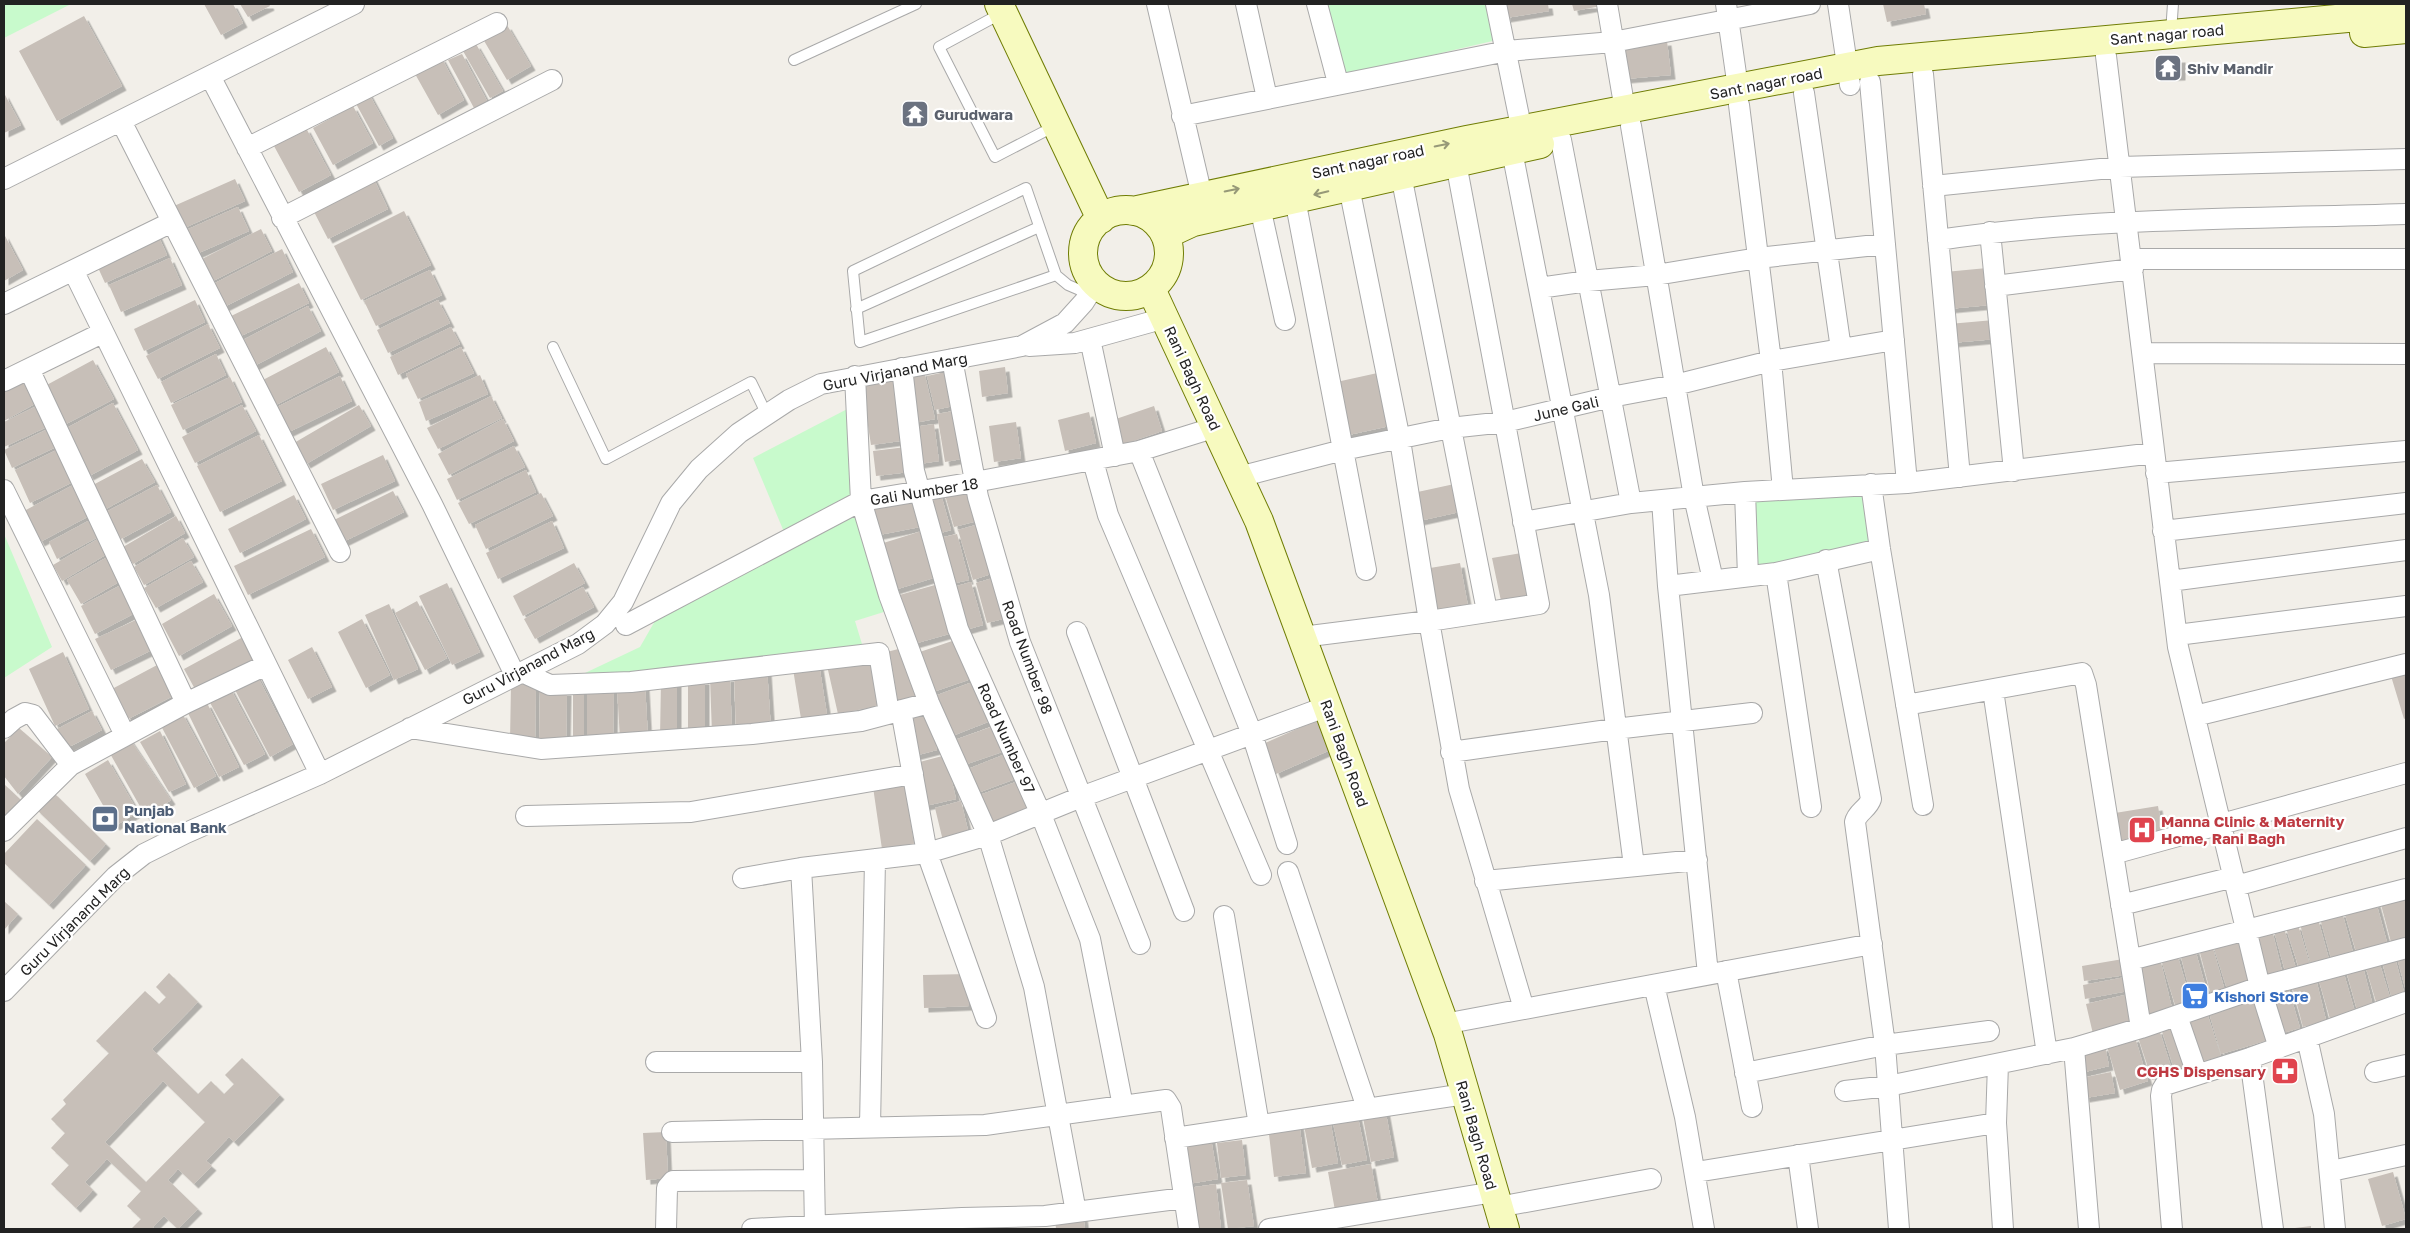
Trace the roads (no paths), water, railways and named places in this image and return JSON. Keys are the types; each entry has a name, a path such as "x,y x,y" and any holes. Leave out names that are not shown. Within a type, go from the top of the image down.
{"street":[{"path":"4,179 354,4"},
{"path":"1157,4 1202,196"},
{"path":"1246,4 1267,98"},
{"path":"1317,4 1338,83"},
{"path":"1496,4 1507,51 1539,288 1599,595 1634,866"},
{"path":"1607,4 1694,497 1713,580"},
{"path":"1182,116 1338,83 1507,51 1613,42 1727,12 1810,4"},
{"path":"1838,4 1856,78 1885,244 1907,482"},
{"path":"1001,8 1101,219"},
{"name":"Sant nagar road","path":"1738,96 1804,94 1856,78 1878,62 2380,14 2406,9"},
{"path":"1727,12 1771,361 1783,490"},
{"path":"247,148 497,23"},
{"name":"Sant nagar road","path":"1133,211 1202,196 1520,142 1738,96 1856,78 1923,74 2406,29"},
{"path":"2106,56 2177,634 2260,987 2279,1048"},
{"path":"1923,74 1960,477"},
{"path":"210,76 519,673 550,685 631,682 878,653 913,774 927,853 986,1018"},
{"path":"282,218 552,80"},
{"path":"1804,94 1841,349"},
{"name":"Sant nagar road","path":"1165,235 1193,222 1456,163 1520,142 1561,140 1628,118"},
{"path":"121,121 340,552"},
{"path":"1561,140 1631,503"},
{"path":"1933,186 2120,167 2406,159"},
{"path":"1302,637 1428,621 1539,604 1456,163"},
{"path":"1401,175 1487,611"},
{"path":"1349,187 1400,440 1428,621 1459,789 1524,1009"},
{"path":"1295,199 1366,570"},
{"path":"1260,207 1285,320"},
{"path":"1133,211 1148,216 1165,235 1169,248 1169,261 1163,276 1151,289 1139,295 1119,296 1093,289 1084,263 1083,247 1088,233 1101,219 1114,212 1133,211"},
{"path":"1938,240 1990,232 2126,222 2406,214"},
{"path":"4,304 74,272 172,222"},
{"path":"1990,232 2014,470"},
{"path":"1539,288 1588,280 1656,275 1758,258 1885,244"},
{"path":"1995,286 2132,264 2406,259"},
{"path":"74,272 102,333 320,774"},
{"name":"Guru Virjanand Marg","path":"1022,346 1065,323 1093,289"},
{"name":"Rani Bagh Road","path":"1151,289 1259,521 1444,1024 1499,1209"},
{"name":"Guru Virjanand Marg","path":"4,990 116,876 144,854 186,833 320,774 578,644 605,624 623,602 671,503 699,469 740,433 767,415 821,384 855,376 1022,346 1075,343 1165,318"},
{"path":"4,381 102,333"},
{"path":"1090,339 1115,456"},
{"name":"June Gali","path":"1239,477 1343,450 1400,440 1450,428 1505,422 1611,397 1675,385 1771,361 1894,340"},
{"path":"2143,353 2406,354"},
{"name":"Road Number 98","path":"952,359 975,482 1020,642 1140,944"},
{"name":"Road Number 97","path":"902,368 914,471 958,629 1040,812 1090,940 1123,1106"},
{"path":"29,369 186,702"},
{"path":"855,376 861,501 889,595 929,703 988,835 1034,987 1058,1115 1086,1217"},
{"name":"Gali Number 18","path":"626,625 861,501 1093,461 1139,451 1216,427"},
{"path":"1139,451 1252,734 1287,844"},
{"path":"2156,473 2406,451"},
{"path":"1523,522 1631,503 1745,492 1960,477 2154,453"},
{"path":"1093,461 1108,515 1210,751 1261,875"},
{"path":"1871,484 1922,805"},
{"path":"4,490 125,735"},
{"path":"1745,492 1748,576"},
{"path":"1662,500 1668,586 1697,860 1717,973 1745,1073 1752,1107"},
{"path":"2163,531 2406,503"},
{"path":"1668,586 1776,573 1880,549"},
{"path":"2170,581 2406,550"},
{"path":"1826,560 1871,799 1868,807 1856,818 1855,822 1886,1046 1899,1229"},
{"path":"1776,573 1811,807"},
{"path":"2177,634 2406,606"},
{"path":"1077,632 1184,911"},
{"path":"2195,716 2406,664"},
{"path":"4,831 71,765 186,702 266,665"},
{"path":"1906,705 2082,673 2086,685 2141,1028"},
{"path":"1994,690 2046,1054"},
{"path":"410,728 541,749 752,734 860,721 929,703"},
{"path":"743,878 801,868 927,853 988,835 1081,796 1210,751 1328,706"},
{"path":"4,728 14,719 25,713 34,715 71,765"},
{"path":"1452,752 1682,720 1752,713"},
{"path":"2113,854 2406,773"},
{"path":"526,816 691,812 913,774"},
{"path":"2121,905 2235,881 2406,838"},
{"path":"870,1127 875,859"},
{"path":"1485,881 1697,860"},
{"path":"801,868 812,1062 815,1228"},
{"path":"1288,872 1367,1108"},
{"path":"2130,960 2406,889"},
{"path":"1224,916 1259,1124"},
{"path":"1444,1024 1872,944"},
{"path":"1845,1091 1888,1086 2074,1048 2141,1028 2260,987 2406,948"},
{"path":"1654,985 1696,1172 1704,1229"},
{"path":"2172,1229 2162,1090 2174,1081 2250,1058 2406,1002"},
{"path":"2177,1016 2197,1074"},
{"path":"1745,1073 1886,1046 1990,1031"},
{"path":"2307,1038 2324,1114 2335,1229"},
{"path":"2074,1048 2089,1229"},
{"path":"2250,1058 2273,1229"},
{"path":"656,1062 812,1062"},
{"path":"1998,1064 1996,1123 2003,1229"},
{"path":"2375,1072 2406,1064"},
{"path":"1175,1138 1465,1094"},
{"path":"672,1132 985,1125 1166,1100 1171,1108 1189,1229"},
{"path":"1696,1172 1996,1123"},
{"path":"1798,1155 1808,1229"},
{"path":"2330,1171 2406,1156"},
{"path":"1269,1229 1499,1209 1651,1179"},
{"path":"666,1229 667,1188 673,1181 814,1180"},
{"path":"752,1229 815,1228 962,1218 1086,1217 1184,1198"}],"lane":[{"path":"794,60 916,4"},
{"path":"2171,33 2173,4"},
{"path":"1001,8 939,47 994,157 1056,125"},
{"path":"1056,276 860,342 853,271 1026,188 1056,276 1068,285 1093,289"},
{"path":"856,309 1039,227"},
{"path":"553,347 606,459 752,382 767,415"}],"place":[{"name":"Shiv Mandir","path":"2168,68"},
{"name":"Gurudwara","path":"915,114"},
{"name":"Punjab National Bank","path":"105,819"},
{"name":"Manna Clinic & Maternity Home, Rani Bagh","path":"2142,830"},
{"name":"Kishori Store","path":"2195,996"},
{"name":"CGHS Dispensary","path":"2285,1071"}]}
